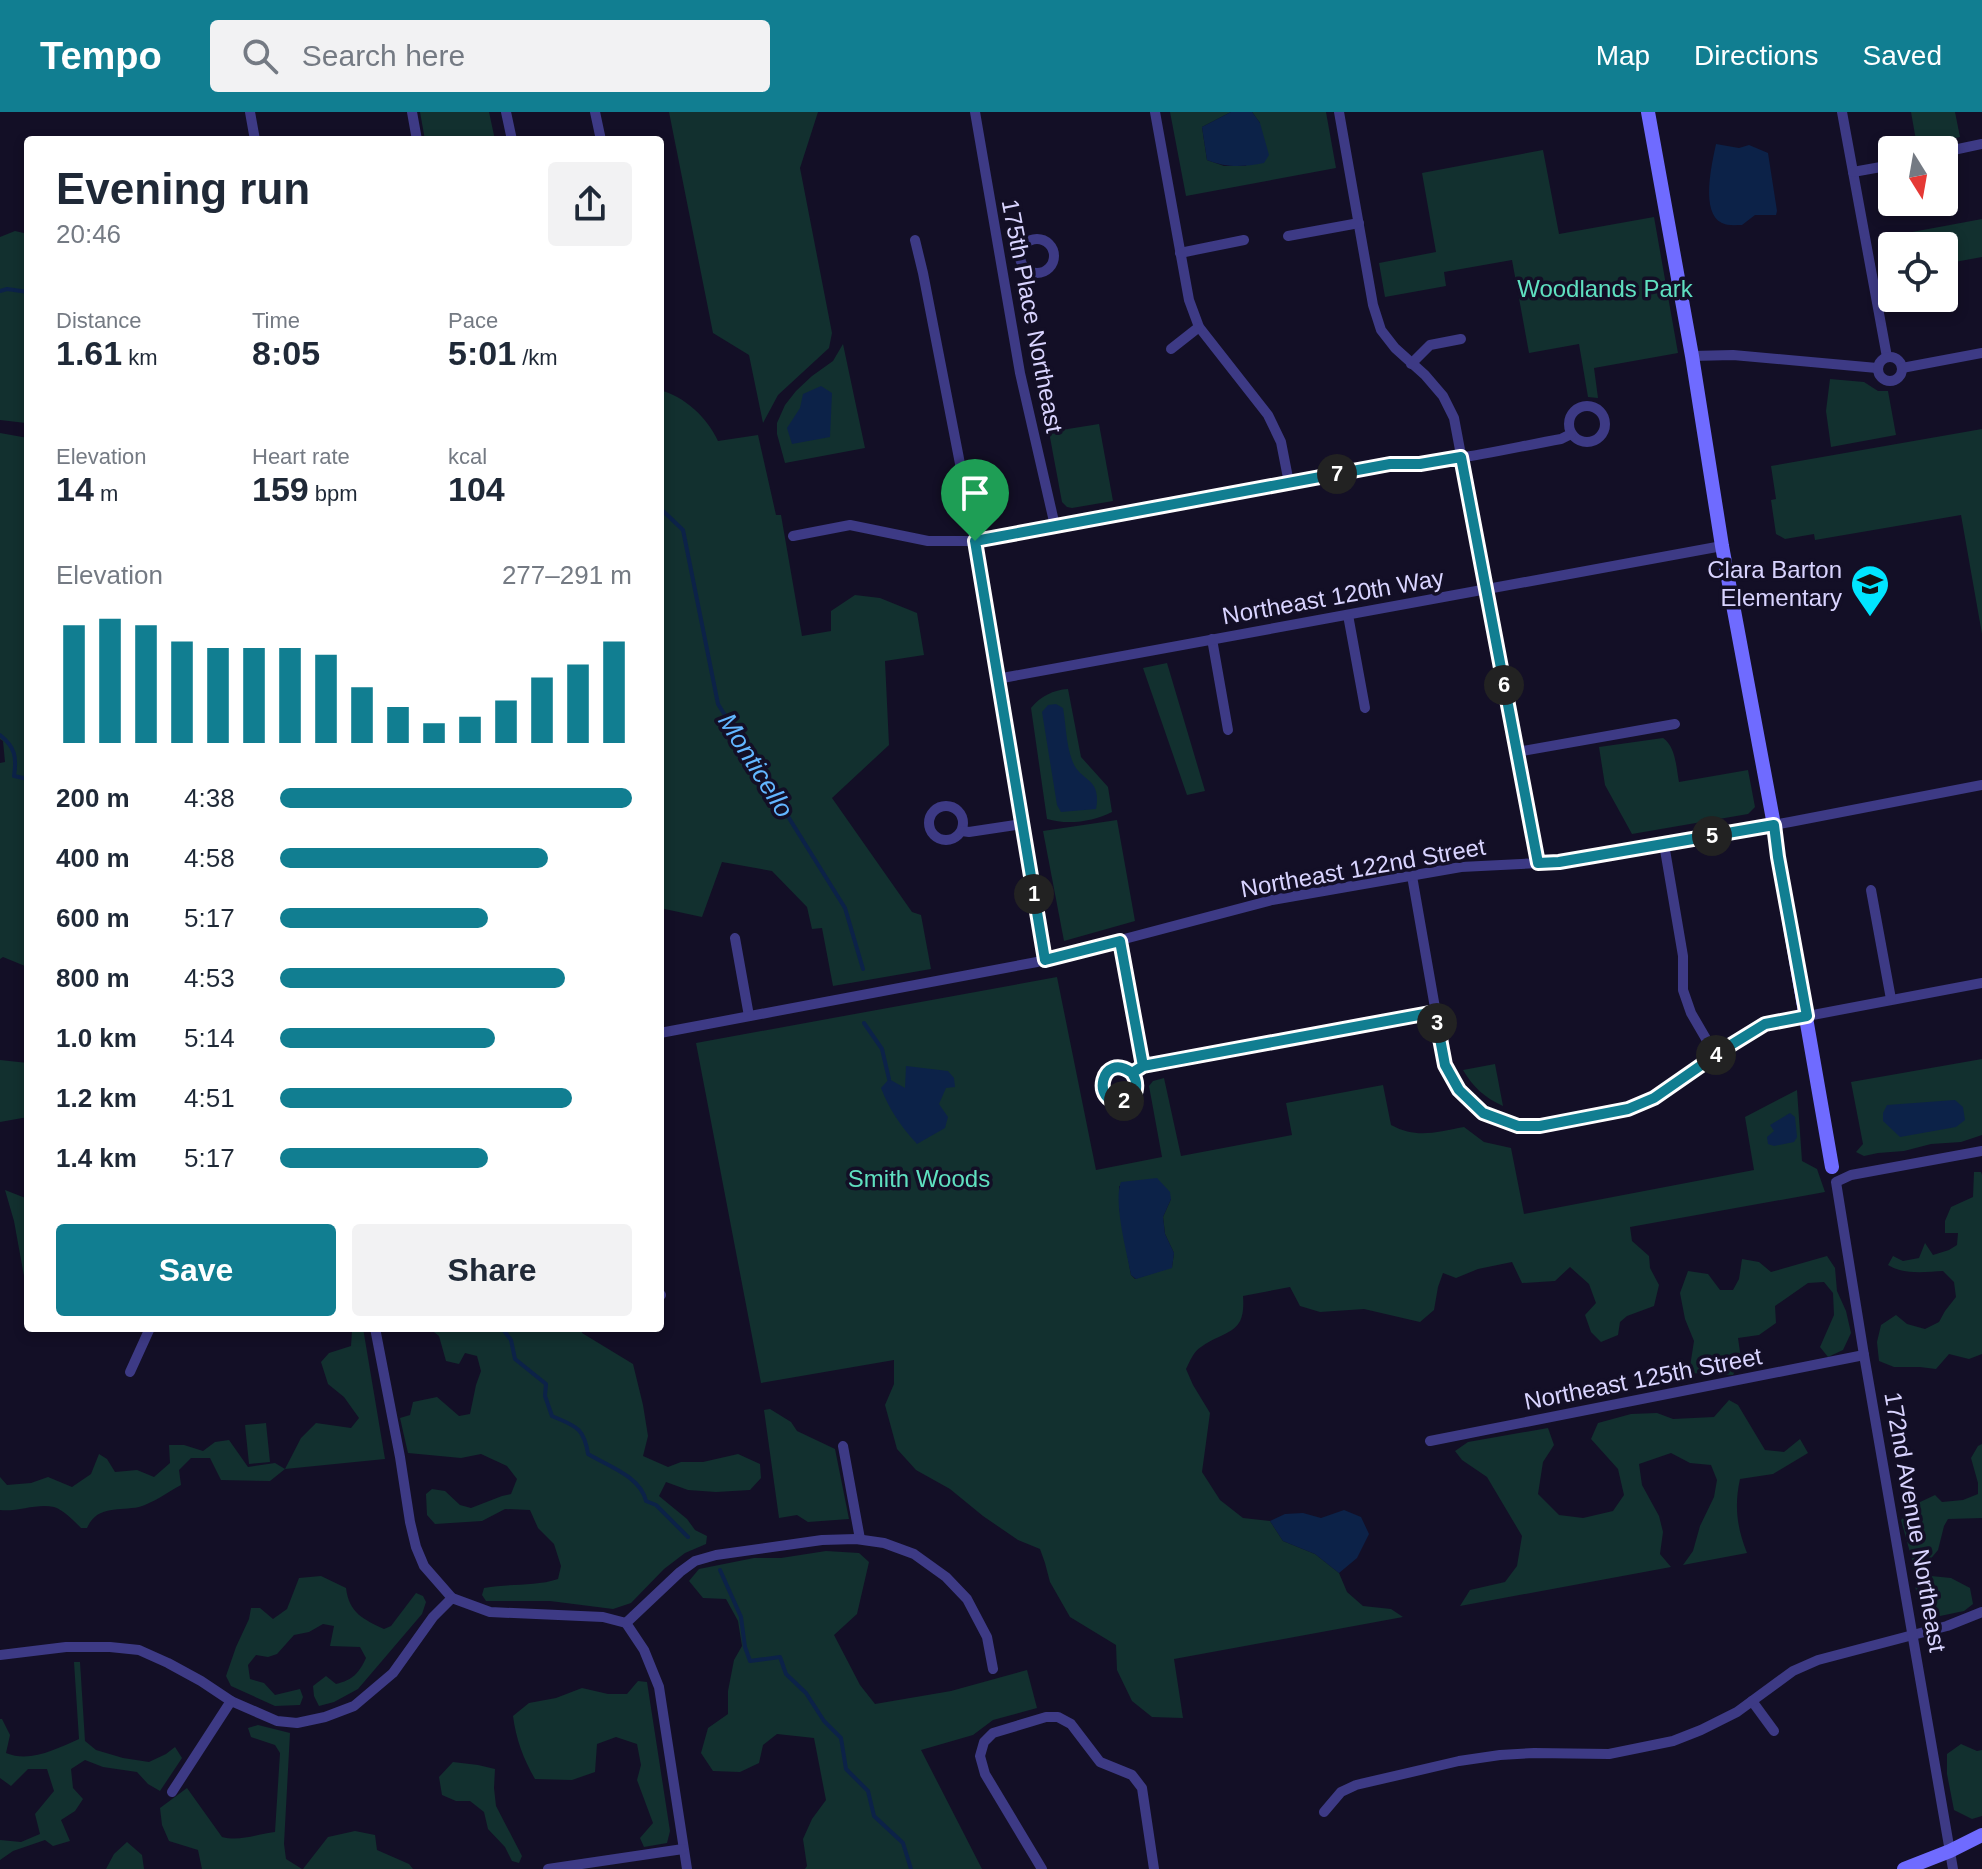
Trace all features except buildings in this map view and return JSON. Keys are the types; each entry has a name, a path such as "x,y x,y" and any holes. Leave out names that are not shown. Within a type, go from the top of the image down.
{"street":[{"path":"250,112 254,136"},
{"path":"412,112 416,136"},
{"path":"506,112 511,136"},
{"path":"595,112 600,136"},
{"name":"175th Place Northeast","path":"975,112 1020,373 1055,526"},
{"path":"1155,112 1189,300 1199,327 1268,415 1281,442 1289,483"},
{"path":"1339,112 1373,305 1381,330 1443,396 1454,418 1538,863"},
{"path":"1648,112 1832,1167"},
{"path":"1842,112 1887,357"},
{"path":"1958,149 1982,144"},
{"path":"1853,172 1878,168"},
{"path":"1288,236 1359,223"},
{"path":"915,240 975,541 1045,960"},
{"path":"1180,253 1244,240"},
{"path":"1000,260 1020,258"},
{"path":"1171,349 1199,327"},
{"path":"1411,364 1430,345 1461,339"},
{"path":"1902,368 1982,353"},
{"path":"1692,356 1733,355 1877,368"},
{"path":"1887,357 1895,358 1902,368 1897,379 1890,381 1879,376 1877,368 1880,361 1887,357"},
{"path":"793,536 850,525 928,541 975,541 1390,464 1420,464 1461,457 1561,439 1571,434"},
{"name":"Northeast 120th Way","path":"997,679 1722,546"},
{"path":"1348,615 1365,708"},
{"path":"1212,639 1228,730"},
{"path":"1517,752 1675,724"},
{"name":"Northeast 122nd Street","path":"664,1032 1045,960 1272,900 1461,867 1559,862 1982,785"},
{"path":"962,831 1022,824"},
{"path":"1664,844 1683,956 1683,990 1691,1013 1716,1056"},
{"path":"1412,876 1445,1065 1459,1090 1483,1113 1518,1126 1540,1126 1628,1109 1654,1098 1765,1024 1982,983"},
{"path":"1871,890 1891,999"},
{"path":"735,938 749,1016"},
{"path":"1120,941 1143,1066"},
{"path":"1132,1073 1143,1066 1435,1012"},
{"name":"172nd Avenue Northeast","path":"1953,1869 1836,1182 1851,1175 1982,1151"},
{"path":"130,1372 148,1332"},
{"path":"376,1332 416,1547 424,1566 452,1598 490,1612 603,1617 626,1623 644,1650 659,1687 687,1869"},
{"name":"Northeast 125th Street","path":"1430,1441 1864,1355"},
{"path":"843,1446 860,1539"},
{"path":"626,1623 695,1561 716,1555 822,1540 860,1539 884,1543 914,1554 946,1577 967,1599 987,1637 993,1669"},
{"path":"0,1655 66,1647 139,1650 201,1681 231,1701 277,1721 297,1723 354,1706 393,1673 433,1617 452,1598"},
{"path":"1324,1812 1341,1792 1356,1785 1459,1761 1511,1754 1609,1754 1662,1744 1701,1730 1737,1712 1793,1671 1818,1660 1947,1626 1982,1612"},
{"path":"172,1792 231,1701"},
{"path":"1752,1701 1774,1731"},
{"path":"1042,1869 985,1774 980,1756 984,1742 993,1733 1046,1717 1058,1717 1071,1724 1100,1762 1132,1775 1142,1788 1154,1869"},
{"path":"1904,1869 1982,1835"},
{"path":"548,1869 683,1849"}],"green space":[{"path":"420,112 489,112 494,136 424,136"},
{"path":"669,112 818,112 800,168 832,333 829,348 778,395 763,423 749,355 713,333"},
{"path":"1170,112 1231,112 1202,127 1207,160 1224,166 1246,166 1260,123 1252,112 1326,112 1336,168 1186,196"},
{"path":"1911,112 1955,112 1960,137 1915,136"},
{"name":"Woodlands Park","path":"1543,150 1559,234 1654,217 1678,353 1594,368 1598,398 1588,397 1579,344 1529,353 1512,260 1444,272 1446,286 1385,297 1379,263 1436,252 1422,173"},
{"path":"1982,219 1982,257 1958,261 1958,232 1912,232"},
{"path":"15,231 24,233 24,423 0,420 0,237"},
{"path":"843,344 865,448 785,463 777,423 785,405 812,376 833,361"},
{"path":"1830,379 1864,382 1878,391 1888,391 1896,435 1831,447 1826,411"},
{"path":"664,392 694,409 718,441 758,435 776,515 781,515 802,636 831,631 831,611 855,595 880,598 917,613 924,655 885,661 889,745 832,798 912,912 921,915 931,969 833,986 822,928 812,929 807,907 772,871 722,862 702,917 664,909"},
{"path":"1099,424 1113,501 1067,507 1062,502 1049,432"},
{"path":"1982,429 1982,634 1961,515 1815,540 1814,534 1785,539 1776,534 1771,500 1776,499 1771,466"},
{"path":"0,433 24,437 24,966 3,957 0,959 0,763 5,762 3,741 0,739"},
{"path":"1167,663 1205,791 1187,795 1143,668"},
{"path":"1068,689 1081,757 1108,787 1112,812 1071,822 1047,819 1031,708 1048,694"},
{"path":"1663,738 1673,752 1679,782 1748,770 1755,807 1748,814 1632,834 1605,785 1599,747"},
{"path":"1117,820 1135,921 1064,941 1043,831"},
{"name":"Smith Woods","path":"1057,977 1096,1170 1162,1157 1149,1086 1153,1081 1164,1078 1181,1156 1292,1135 1286,1103 1383,1085 1391,1125 1418,1133 1464,1127 1484,1142 1511,1148 1524,1214 1754,1170 1745,1117 1797,1090 1802,1161 1817,1169 1825,1192 1630,1227 1632,1241 1649,1256 1650,1268 1659,1285 1654,1306 1627,1316 1620,1322 1618,1335 1601,1342 1591,1332 1585,1315 1596,1303 1589,1284 1570,1267 1555,1281 1522,1283 1512,1262 1478,1269 1456,1278 1443,1273 1434,1310 1420,1322 1364,1309 1320,1312 1300,1306 1290,1287 1243,1296 1238,1325 1199,1349 1186,1369 1210,1413 1202,1472 1220,1500 1243,1518 1270,1521 1283,1541 1315,1554 1339,1573 1347,1592 1363,1606 1391,1609 1403,1617 1174,1659 1183,1718 1152,1717 1132,1701 1117,1670 1116,1645 1070,1617 1050,1582 1040,1549 1018,1540 950,1489 916,1470 897,1449 885,1405 894,1384 894,1360 761,1383 696,1043","holes":["1119,1186 1171,1199 1163,1217 1165,1234 1174,1253 1172,1267 1135,1279 1131,1275 1119,1207"]},
{"path":"1982,1059 1982,1135 1961,1142 1931,1144 1904,1151 1864,1156 1856,1152 1863,1144 1851,1082"},
{"path":"0,1060 24,1063 24,1118 0,1122"},
{"path":"1495,1064 1503,1106 1480,1091 1463,1070"},
{"path":"1974,1172 1981,1172 1982,1175 1982,1354 1969,1359 1949,1354 1936,1369 1894,1367 1879,1361 1877,1342 1881,1325 1896,1315 1907,1324 1925,1329 1939,1322 1956,1297 1954,1282 1943,1271 1908,1272 1888,1265 1893,1256 1903,1261 1919,1258 1925,1243 1933,1255 1957,1245 1958,1233 1945,1233 1945,1221 1951,1207 1973,1197"},
{"path":"5,1190 24,1197 24,1276"},
{"path":"1827,1256 1835,1268 1837,1291 1851,1333 1843,1350 1828,1357 1820,1347 1834,1315 1833,1293 1824,1282 1808,1283 1775,1306 1776,1323 1759,1335 1738,1338 1741,1359 1733,1375 1689,1373 1694,1341 1685,1319 1680,1293 1688,1271 1708,1274 1720,1290 1733,1290 1739,1279 1742,1259 1759,1262 1771,1272"},
{"path":"352,1332 364,1332 385,1459 285,1469 301,1438 316,1423 351,1428 359,1418 344,1397 328,1384 321,1362 329,1353 351,1346"},
{"path":"434,1332 582,1332 633,1364 648,1436 643,1456 668,1467 681,1462 703,1462 738,1454 760,1464 761,1478 750,1490 716,1492 688,1490 666,1482 659,1496 687,1519 695,1530 707,1536 706,1544 685,1553 664,1569 631,1603 613,1609 550,1601 486,1601 482,1595 484,1588 558,1579 561,1566 554,1544 538,1528 530,1510 505,1509 482,1521 435,1524 427,1515 426,1494 432,1489 445,1491 460,1505 471,1508 511,1494 517,1479 507,1466 481,1454 461,1458 408,1453 400,1418 410,1415 413,1402 437,1397 459,1416 470,1414 481,1371 477,1356 465,1353 459,1364 446,1361 439,1336"},
{"path":"1729,1400 1738,1405 1765,1450 1784,1452 1800,1439 1808,1453 1773,1474 1740,1479 1738,1517 1747,1553 1683,1565 1693,1551 1700,1526 1714,1497 1717,1480 1711,1465 1690,1463 1671,1453 1639,1464 1642,1485 1659,1516 1663,1532 1660,1554 1671,1567 1460,1606 1470,1590 1505,1582 1517,1566 1522,1536 1487,1477 1462,1460 1455,1451 1468,1442 1548,1428 1554,1445 1543,1462 1538,1494 1559,1515 1583,1518 1613,1511 1624,1495 1618,1469 1591,1439 1598,1423 1631,1414 1657,1413 1673,1419 1714,1417"},
{"path":"770,1409 791,1422 797,1431 835,1449 849,1519 808,1522 797,1515 779,1518 764,1410"},
{"path":"266,1423 270,1462 249,1464 245,1425"},
{"path":"229,1440 248,1467 275,1463 285,1469 270,1481 221,1480 210,1458 191,1458 179,1470 181,1485 139,1507 103,1512 87,1528 81,1528 54,1507 0,1510 0,1477 7,1485 31,1483 48,1477 72,1487 91,1474 99,1454 107,1459 115,1472 137,1470 154,1477 170,1463 169,1445 184,1445 203,1451 215,1442"},
{"path":"1982,1444 1982,1518 1948,1519 1938,1550 1928,1562 1913,1563 1901,1520 1918,1503 1935,1495 1942,1502 1963,1500 1978,1494 1971,1458"},
{"path":"826,1551 859,1553 869,1562 857,1614 834,1635 860,1685 875,1704 951,1691 1027,1670 1037,1708 993,1720 973,1735 921,1750 982,1869 805,1869 803,1839 812,1819 826,1800 814,1738 777,1734 763,1745 759,1763 740,1772 713,1771 701,1753 708,1728 728,1714 728,1691 734,1660 742,1646 738,1621 726,1599 703,1598 689,1581 699,1569 754,1558 781,1558"},
{"path":"321,1576 346,1588 350,1604 358,1614 384,1629 391,1626 416,1593 423,1596 426,1602 422,1614 358,1689 334,1702 319,1706 313,1686 326,1676 336,1684 351,1678 366,1658 360,1647 330,1646 334,1626 323,1624 309,1632 294,1635 277,1654 268,1657 256,1655 248,1665 250,1679 264,1683 275,1695 300,1689 303,1697 300,1705 275,1706 231,1686 226,1676 251,1608 260,1608 273,1619 287,1609 299,1578"},
{"path":"1931,1576 1951,1578 1970,1588 1973,1604 1964,1611 1940,1616 1920,1607 1915,1586"},
{"path":"74,1662 80,1662 85,1741 96,1750 123,1758 149,1762 175,1747 182,1758 160,1791 137,1772 103,1767 85,1760 71,1769 73,1788 83,1799 75,1811 61,1820 70,1841 53,1846 45,1840 13,1851 0,1860 0,1840 21,1842 40,1834 35,1814 54,1791 47,1769 28,1769 11,1786 0,1778 0,1719 10,1735 6,1753 15,1756 43,1754 79,1739"},
{"path":"638,1681 647,1682 670,1831 667,1843 644,1847 640,1838 653,1823 637,1780 641,1765 637,1744 616,1737 597,1744 595,1772 572,1780 535,1779 521,1748 513,1716 529,1703 556,1698 582,1688 608,1694 627,1694"},
{"path":"258,1725 290,1733 284,1844 286,1859 302,1869 202,1869 198,1850 169,1841 162,1825 160,1808 187,1788 222,1837 242,1838 275,1832 280,1753 275,1745 251,1737 248,1728"},
{"path":"1961,1744 1982,1750 1982,1816 1972,1819 1954,1810 1947,1774 1947,1754"},
{"path":"453,1762 495,1769 496,1806 522,1856 519,1863 512,1861 505,1847 488,1829 484,1812 470,1801 456,1801 442,1795 439,1777"},
{"path":"355,1831 375,1835 377,1850 409,1864 413,1869 303,1869 328,1837"},
{"path":"127,1842 142,1855 144,1869 106,1869 114,1854"}],"water":[{"path":"1231,112 1252,112 1260,123 1269,155 1264,163 1235,166 1207,160 1202,127"},
{"path":"1716,144 1739,148 1749,145 1768,153 1776,215 1755,215 1742,225 1724,224 1715,218 1709,187"},
{"path":"821,386 832,393 830,437 792,444 787,428 800,408 803,394"},
{"path":"1056,704 1063,708 1072,760 1096,791 1096,809 1061,812 1057,805 1042,712 1048,705"},
{"path":"906,1066 948,1071 954,1078 955,1087 946,1088 939,1104 948,1117 945,1128 917,1144 896,1118 881,1088 889,1079 905,1088"},
{"path":"1955,1100 1963,1107 1965,1120 1956,1127 1900,1137 1883,1121 1887,1105"},
{"path":"1790,1113 1795,1117 1797,1137 1794,1142 1774,1146 1768,1144 1767,1137 1774,1131 1770,1125"},
{"path":"1157,1178 1170,1192 1171,1199 1163,1217 1165,1234 1174,1253 1172,1268 1136,1279 1131,1275 1124,1241 1119,1191 1121,1182"},
{"path":"1344,1510 1361,1517 1369,1534 1357,1558 1339,1573 1315,1554 1283,1541 1270,1521 1285,1514 1303,1513 1321,1518"}],"waterway":[{"name":"Monticello","path":"0,291 24,291"},
{"name":"Monticello","path":"664,512 683,530 718,704 845,908 863,969"},
{"path":"0,735 14,753 14,776 24,778"},
{"name":"Monticello","path":"864,1023 882,1049 889,1079"},
{"path":"505,1332 511,1340 515,1359 546,1384 545,1396 552,1416 577,1429 584,1438 588,1454 630,1478 643,1492 646,1501 656,1505 688,1537"},
{"path":"720,1570 741,1617 750,1661 780,1657 786,1674 806,1693 824,1721 841,1738 846,1769 868,1791 874,1816 903,1843 911,1869"}],"place":[{"name":"Clara Barton Elementary","path":"1870,618"}],"route":[{"path":"975,541 1045,960 1120,941 1143,1066 1132,1073 1123,1067 1108,1071 1102,1086 1111,1100 1122,1102 1132,1097 1137,1087 1132,1073 1143,1066 1435,1012 1445,1065 1459,1090 1483,1113 1518,1126 1540,1126 1628,1109 1654,1098 1765,1024 1807,1016 1774,825 1538,863 1461,457 1420,464 1390,464 975,541"}]}
